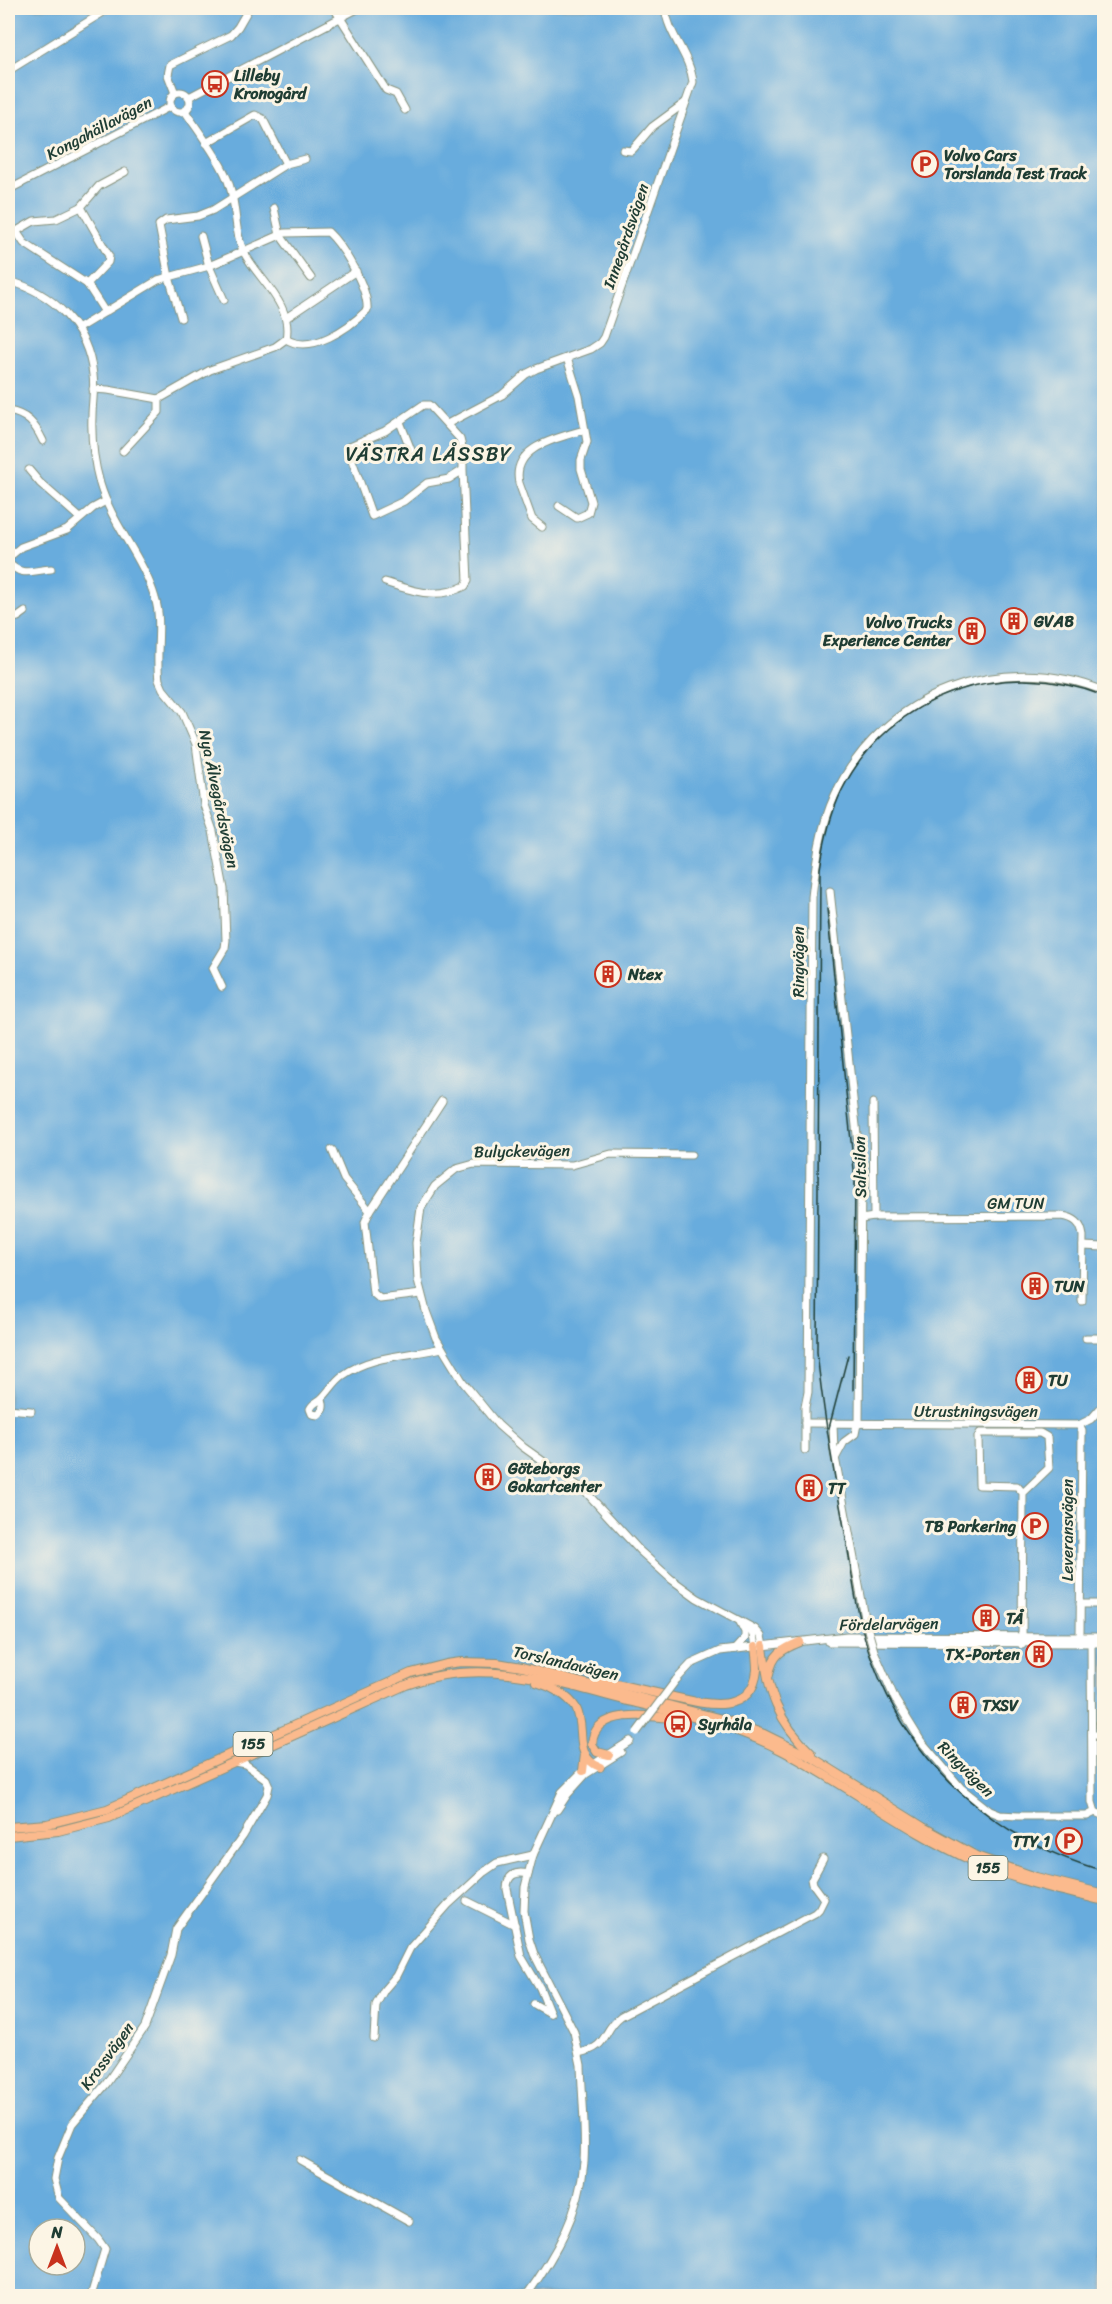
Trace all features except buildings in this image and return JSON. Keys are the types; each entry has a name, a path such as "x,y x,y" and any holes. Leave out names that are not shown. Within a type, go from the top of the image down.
{"main road":[{"path":"768,1684 771,1666 776,1656 784,1648 800,1642"},
{"path":"497,1663 513,1663 541,1668 706,1704 720,1705 738,1700 752,1686 759,1646"},
{"path":"759,1646 777,1711 796,1739 837,1773"},
{"name":"Torslandavägen","path":"8,1827 66,1820 115,1806 411,1673 446,1664 497,1663 558,1675 722,1719 782,1742 837,1773 923,1827 976,1856 1036,1877 1104,1894"},
{"name":"Torslandavägen","path":"8,1836 58,1831 104,1819 138,1806 419,1680 462,1672 508,1674 540,1678 701,1720 771,1745 918,1833 973,1861 1032,1883 1104,1901"},
{"path":"508,1674 549,1687 572,1704 579,1719 585,1754 592,1768"},
{"path":"592,1768 593,1736 601,1725 618,1717 639,1715 685,1720 710,1726 806,1764"},
{"path":"592,1747 600,1754 609,1755"}],"street":[{"path":"8,71 110,8"},
{"path":"249,8 231,35 170,65 168,75 175,93 183,92 189,97 190,105 185,111 230,184 244,253 280,303 286,318 286,339"},
{"path":"334,8 386,90 396,94 405,110"},
{"path":"189,97 359,8"},
{"name":"Innegårdsvägen","path":"447,424 502,395 526,374 594,348 604,338 693,85 693,77 665,11"},
{"name":"Kongahällavägen","path":"175,93 170,99 171,106 177,112 185,111"},
{"path":"623,150 631,151 652,127 686,102"},
{"name":"Kongahällavägen","path":"8,190 171,106"},
{"path":"206,143 255,116 259,116 263,119 286,164"},
{"path":"181,318 169,277 159,225 166,220 198,216 213,210 286,164 304,159"},
{"path":"8,236 34,221 56,219 81,207 99,186 125,172"},
{"path":"81,207 109,256 108,262 87,284"},
{"path":"274,208 280,235 310,278"},
{"path":"16,231 24,243 87,284 105,312"},
{"path":"77,329 158,279 208,266 244,253 280,235 328,232 356,272 368,305 364,313 321,343 293,343 286,339"},
{"path":"201,236 208,266 224,300"},
{"path":"286,318 356,272"},
{"name":"Nya Älvegårdsvägen","path":"8,281 34,290 53,302 77,329 88,351 93,376 92,440 100,481 106,501 119,528 144,569 155,598 158,612 158,673 161,685 182,712 196,744 204,805 213,831 224,895 225,948 213,968 222,987"},
{"path":"93,389 159,399 210,370 275,347 286,339"},
{"path":"560,506 577,518 588,513 591,502 581,469 581,460 587,445 579,396 567,358"},
{"path":"123,451 159,412 159,399"},
{"path":"386,582 427,594 446,592 465,586 468,581 463,446 429,405 423,405 378,435 348,449 372,516 404,501 426,483 449,480 463,470"},
{"path":"8,411 24,415 33,422 43,441"},
{"path":"400,422 411,450"},
{"path":"542,526 532,519 519,483 518,477 524,458 537,446 584,430"},
{"path":"29,470 40,483 80,518"},
{"path":"51,569 23,573 14,569 8,560 21,547 67,530 80,518 106,501"},
{"path":"8,619 18,617 25,612"},
{"name":"Ringvägen","path":"805,1450 805,1407 808,1392 812,897 819,847 830,807 851,766 875,736 909,709 944,690 989,677 1025,674 1068,679 1104,691"},
{"path":"830,891 861,1171 858,1424 855,1434 843,1442 836,1457"},
{"path":"421,1294 380,1299 373,1293 365,1222 442,1101"},
{"name":"Saltsilon","path":"861,1220 874,1217 873,1103"},
{"path":"332,1150 344,1179 370,1211"},
{"name":"Bulyckevägen","path":"692,1155 611,1154 572,1165 474,1164 456,1169 435,1186 425,1200 419,1215 416,1259 421,1294 429,1321 442,1348 471,1393 510,1437 585,1491 664,1574 687,1591 742,1623"},
{"name":"GM TUN","path":"874,1217 1068,1217 1075,1220 1081,1228 1083,1301"},
{"path":"1083,1246 1104,1247"},
{"path":"1086,1338 1104,1338"},
{"path":"322,1399 330,1388 351,1370 371,1362 442,1348"},
{"path":"1079,1425 1091,1419 1104,1404"},
{"path":"8,1409 31,1411"},
{"path":"805,1423 836,1424 833,1446 836,1457"},
{"name":"Utrustningsvägen","path":"836,1424 1079,1425"},
{"name":"Leveransvägen","path":"1079,1425 1082,1431 1080,1636"},
{"path":"1022,1640 1023,1493 1017,1486 978,1485 978,1437 980,1433 1040,1433 1047,1437 1048,1468 1023,1493"},
{"name":"Ringvägen","path":"836,1457 866,1623 874,1651 890,1688 921,1741 961,1788 990,1812 1021,1816 1083,1816 1095,1812"},
{"path":"1080,1604 1104,1604"},
{"path":"742,1623 749,1627 759,1646"},
{"path":"735,1649 745,1638 742,1623"},
{"name":"Fördelarvägen","path":"630,1741 676,1680 699,1659 720,1651 847,1636 979,1636 1022,1640"},
{"name":"Fördelarvägen","path":"979,1636 999,1643"},
{"path":"999,1643 1080,1636 1091,1641 1104,1637"},
{"path":"999,1643 1022,1640 1104,1643"},
{"path":"1091,1641 1092,1802 1095,1812 1104,1816"},
{"name":"Fördelarvägen","path":"800,1642 999,1643"},
{"name":"Fördelarvägen","path":"963,1642 978,1644 982,1649"},
{"path":"1092,1735 1104,1735"},
{"path":"526,2296 556,2251 574,2212 584,2163 579,2053 574,2032 534,1954 529,1939 524,1911 528,1874 533,1854 548,1821 567,1794 592,1768 630,1741"},
{"path":"592,1768 622,1752 630,1741"},
{"path":"253,1768 251,1761 255,1753"},
{"path":"235,1762 253,1768"},
{"name":"Krossvägen","path":"91,2296 105,2249 59,2198 54,2179 58,2158 72,2124 106,2084 146,2027 171,1955 174,1934 179,1923 224,1863 267,1797 268,1782 253,1768"},
{"path":"374,2038 376,2005 384,1990 396,1976 410,1948 448,1905 484,1872 497,1863 533,1854"},
{"path":"579,2053 601,2044 614,2021 621,2016 815,1913 824,1899 812,1880 823,1859"},
{"path":"528,1874 514,1873 508,1881 507,1889 521,1956 540,1988 550,2013 534,2004"},
{"path":"468,1901 515,1925"},
{"path":"300,2160 409,2221"}],"water":[{"path":"8,8 1104,8 1104,2296 8,2296"}],"railway":[{"path":"1104,696 1066,685 1028,680 991,683 954,692 920,707 890,729 863,756 838,799 828,829 820,869 817,1352 822,1396 858,1611 872,1660 889,1698 910,1733 934,1765 962,1794 993,1819 1065,1858 1104,1871"},
{"path":"827,909 855,1179 853,1390"},
{"path":"829,1428 848,1355"}],"place":[{"name":"Lilleby Kronogård","path":"215,84"},
{"name":"Volvo Cars Torslanda Test Track","path":"925,164"},
{"name":"GVAB","path":"1014,621"},
{"name":"Volvo Trucks Experience Center","path":"972,631"},
{"name":"Ntex","path":"608,974"},
{"name":"TUN","path":"1035,1286"},
{"name":"TU","path":"1029,1380"},
{"name":"Göteborgs Gokartcenter","path":"488,1477"},
{"name":"TT","path":"809,1488"},
{"name":"TB Parkering","path":"1035,1526"},
{"name":"TÅ","path":"986,1618"},
{"name":"TX-Porten","path":"1039,1654"},
{"name":"TXSV","path":"963,1705"},
{"name":"Syrhåla","path":"678,1724"},
{"name":"TTY 1","path":"1069,1841"}],"district":[{"name":"VÄSTRA LÅSSBY","path":"429,454"}]}
